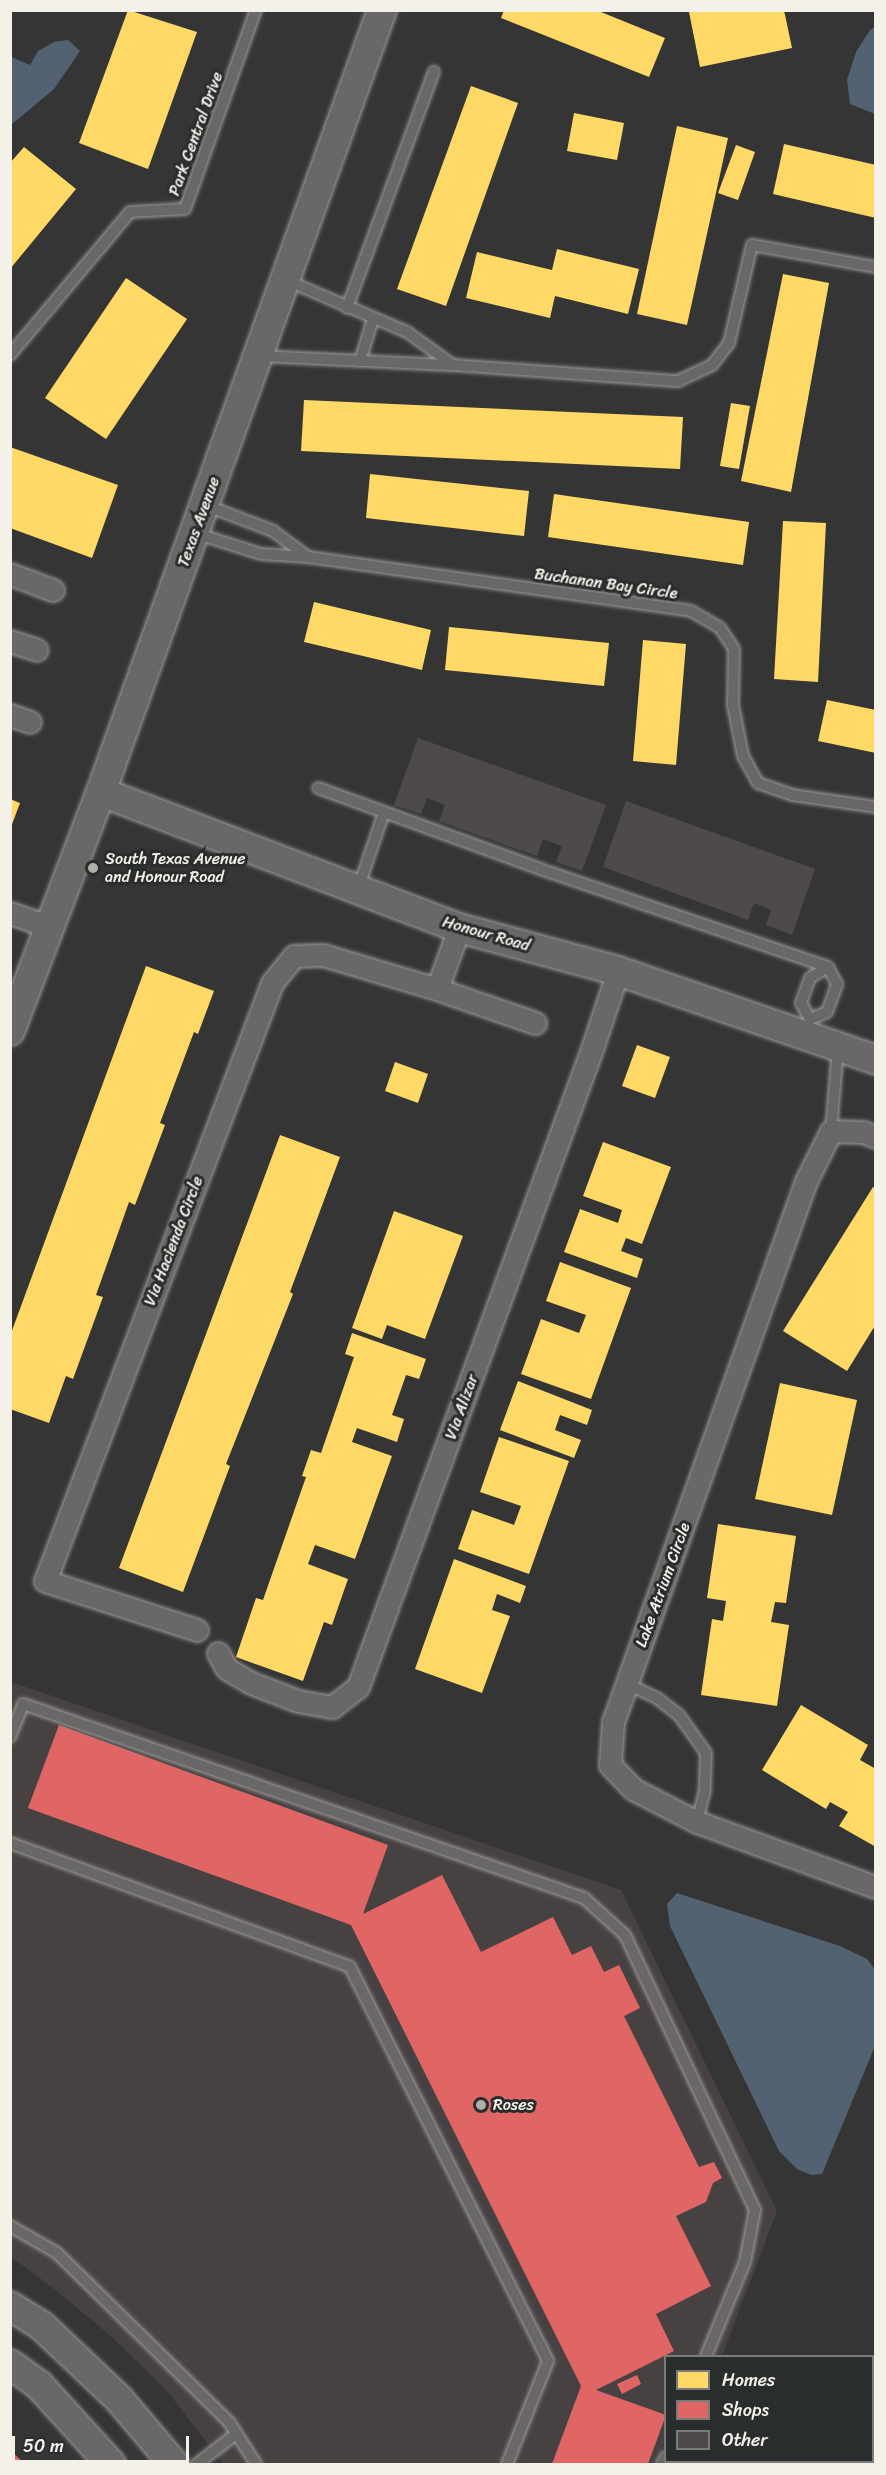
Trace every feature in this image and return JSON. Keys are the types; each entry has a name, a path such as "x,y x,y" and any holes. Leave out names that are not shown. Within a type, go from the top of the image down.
{"street":[{"name":"Texas Avenue","path":"10,1031 101,792 382,10"},
{"path":"10,574 53,590"},
{"path":"10,640 37,650"},
{"name":"Honour Road","path":"101,792 459,928 618,971 807,1027 838,1047 876,1060"},
{"path":"10,913 50,927"},
{"path":"459,928 437,989 535,1023"},
{"name":"Via Hacienda Circle","path":"197,1630 45,1581 272,983 294,956 323,954 437,989"},
{"name":"Via Alizar","path":"218,1653 227,1669 250,1683 298,1701 332,1707 358,1687 588,1060 618,971"},
{"path":"831,1131 863,1132 876,1137"},
{"name":"Lake Atrium Circle","path":"831,1131 806,1181 613,1722 610,1765 633,1789 697,1822 876,1887"},
{"path":"10,2306 42,2326 119,2399 174,2464"},
{"path":"10,2364 39,2385 111,2464"}],"lane":[{"name":"Park Central Drive","path":"10,355 130,212 185,209 256,10"},
{"path":"347,308 434,71"},
{"path":"258,356 453,365 678,381 712,365 729,343 752,244 876,267"},
{"path":"285,280 407,332 453,365"},
{"path":"360,362 373,319"},
{"name":"Buchanan Bay Circle","path":"205,506 273,531 308,557"},
{"name":"Buchanan Bay Circle","path":"195,533 261,554 308,557 691,611 720,628 734,649 733,705 743,756 758,783 792,795 876,807"},
{"path":"318,788 540,869 828,967 837,984 827,1012 807,1027 801,1003 810,978 828,967"},
{"path":"358,890 384,812"},
{"name":"Lake Atrium Circle","path":"831,1131 838,1047"},
{"path":"627,1684 657,1698 679,1715 706,1753 705,1790 697,1822"},
{"path":"10,1737 23,1704 584,1898 625,1935 755,2210 745,2262 706,2355"},
{"path":"10,1843 351,1968 548,2361 507,2464"},
{"path":"10,2226 57,2253 229,2422 256,2464"},
{"path":"197,2464 236,2434"}],"shaded area":[{"path":"11,1682 621,1890 777,2211 722,2355 664,2355 664,2463 681,2464 223,2464 168,2392 112,2337 52,2287 11,2257"}],"water":[{"path":"875,27 875,114 850,104 847,80 856,52 870,30"},
{"path":"68,40 80,51 54,89 11,125 11,57 30,65 38,51 54,42"},
{"path":"677,1893 840,1946 867,1959 875,1970 875,2046 822,2174 811,2175 797,2169 779,2151 670,1926 667,1904"}],"building: Homes":[{"path":"128,10 197,32 148,169 79,143"},
{"path":"504,10 596,10 665,38 649,77 501,18"},
{"path":"696,10 784,10 792,48 700,67 689,12"},
{"path":"471,86 518,103 446,306 397,289"},
{"path":"574,113 624,123 617,160 567,151"},
{"path":"677,126 728,138 687,325 637,314"},
{"path":"784,144 876,165 876,218 773,194"},
{"path":"736,145 755,152 738,200 718,193"},
{"path":"24,147 76,189 10,269 10,163"},
{"path":"557,249 639,269 628,314 555,296 550,318 466,298 477,252 552,270"},
{"path":"783,274 829,283 791,492 741,481"},
{"path":"126,278 187,319 106,439 45,398"},
{"path":"304,400 683,417 680,469 301,451"},
{"path":"731,403 750,406 739,469 720,466"},
{"path":"10,447 118,485 92,558 10,528"},
{"path":"370,474 529,491 524,536 366,518"},
{"path":"554,494 749,522 743,565 548,537"},
{"path":"783,521 826,523 818,682 774,679"},
{"path":"314,602 431,630 422,670 304,642"},
{"path":"449,627 609,643 604,686 445,670"},
{"path":"643,640 686,644 676,765 633,761"},
{"path":"827,700 876,710 876,753 818,741"},
{"path":"10,799 20,803 11,827 10,827"},
{"path":"146,966 214,991 198,1034 194,1032 160,1123 165,1125 135,1205 129,1202 96,1295 103,1297 73,1379 66,1376 49,1423 10,1409 10,1336"},
{"path":"637,1045 670,1057 655,1098 622,1086"},
{"path":"395,1062 428,1074 418,1103 385,1091"},
{"path":"280,1135 340,1157 290,1292 293,1294 226,1464 230,1466 183,1592 119,1568"},
{"path":"603,1142 671,1167 642,1244 626,1238 621,1251 643,1259 637,1278 564,1252 580,1209 618,1223 622,1210 583,1196"},
{"path":"873,1187 876,1188 876,1324 847,1371 783,1331"},
{"path":"394,1211 463,1236 425,1339 387,1325 382,1339 352,1328"},
{"path":"560,1262 631,1288 591,1399 521,1374 541,1319 579,1333 586,1315 546,1301"},
{"path":"352,1333 426,1359 419,1379 406,1375 392,1415 404,1419 397,1442 357,1428 352,1442 392,1456 355,1559 315,1545 308,1564 348,1579 332,1625 324,1622 303,1681 236,1657 256,1598 263,1600 306,1477 302,1476 311,1450 321,1453 354,1357 345,1354"},
{"path":"518,1381 592,1410 587,1425 560,1415 555,1430 581,1440 574,1458 500,1430"},
{"path":"780,1383 857,1400 832,1515 755,1499"},
{"path":"499,1437 569,1461 529,1574 458,1549 472,1510 514,1525 521,1506 480,1492"},
{"path":"718,1524 796,1536 786,1603 775,1602 771,1622 789,1625 777,1706 701,1695 712,1619 723,1621 726,1601 707,1598"},
{"path":"454,1559 526,1586 520,1603 497,1594 492,1610 510,1616 482,1693 415,1669"},
{"path":"801,1705 868,1745 860,1760 876,1769 876,1847 839,1826 848,1812 830,1802 826,1809 762,1770"}],"building: Shops":[{"path":"59,1725 388,1845 363,1914 442,1875 481,1952 553,1917 572,1955 591,1946 604,1972 619,1965 640,2008 624,2016 699,2167 714,2162 722,2178 713,2183 706,2202 676,2216 711,2286 656,2314 674,2351 596,2390 664,2414 664,2420 648,2464 552,2464 581,2386 351,1925 28,1808"},
{"path":"637,2375 641,2384 622,2394 617,2384"},
{"path":"10,2450 25,2464 10,2464"}],"building: Other":[{"path":"418,738 606,805 582,871 556,862 562,846 543,839 537,856 439,821 445,805 427,798 421,814 394,805"},
{"path":"626,801 815,869 792,935 766,925 771,910 754,903 748,920 603,867"}],"place":[{"name":"South Texas Avenue and Honour Road","path":"93,868"},
{"name":"Roses","path":"481,2105"}]}
